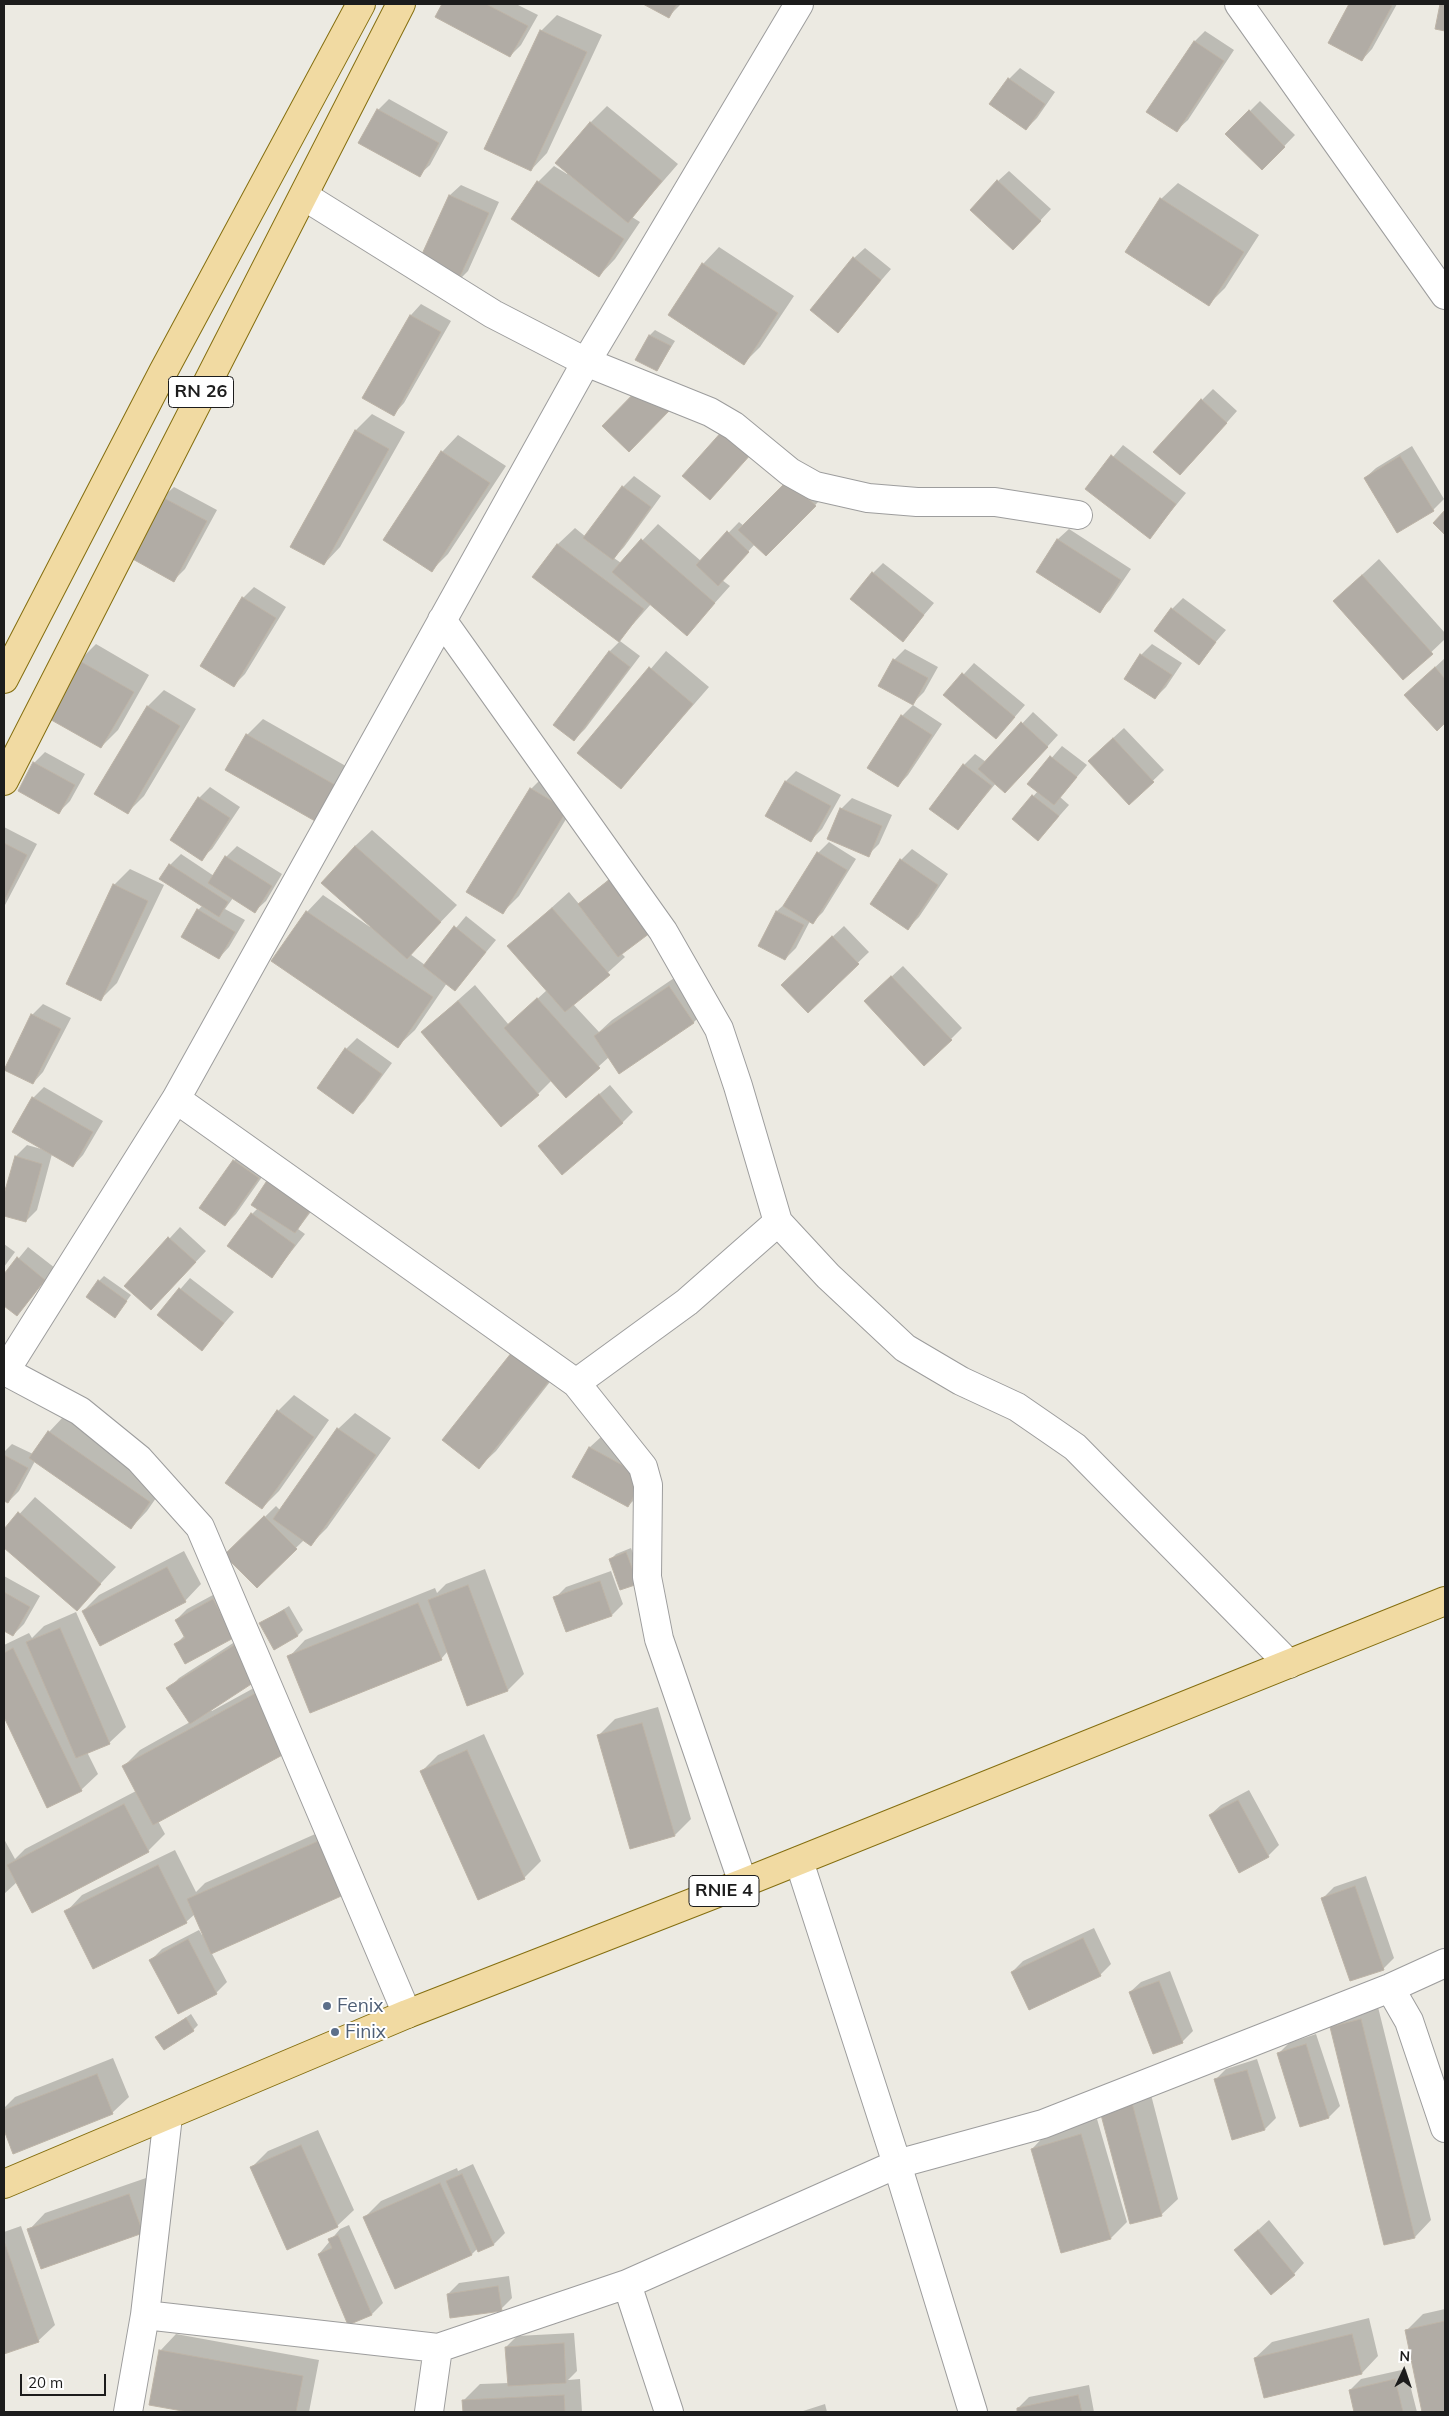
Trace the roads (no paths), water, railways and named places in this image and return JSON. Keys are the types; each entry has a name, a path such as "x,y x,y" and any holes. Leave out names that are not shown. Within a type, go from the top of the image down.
{"main road":[{"name":"RN 26","path":"4,679 163,372 361,4"},
{"name":"RN 26","path":"4,781 205,383 304,196 401,4"},
{"name":"RNIE 4","path":"4,2184 407,2014 743,1884 1445,1601"}],"street":[{"path":"407,2014 200,1527 139,1459 80,1411 5,1372 176,1098 586,362 799,4"},
{"path":"1239,4 1436,266 1445,295"},
{"path":"304,196 493,314 586,362 710,412 734,426 790,472 815,486 868,498 918,502 995,502 1078,516"},
{"path":"442,620 663,930 718,1028 738,1086 778,1222 828,1276 905,1348 961,1381 1017,1408 1074,1447 1289,1664"},
{"path":"176,1098 576,1383 643,1467 647,1476 647,1577 659,1639 743,1884"},
{"path":"576,1383 687,1302 778,1222"},
{"path":"798,1861 897,2164 973,2412"},
{"path":"145,2315 438,2348 627,2284 897,2164 1043,2124 1390,1988 1445,1964"},
{"path":"1390,1988 1408,2021 1445,2128"},
{"path":"128,2412 145,2315 168,2116"},
{"path":"627,2284 669,2412"},
{"path":"429,2412 438,2348"}],"place":[{"name":"Fenix","path":"327,2006"},
{"name":"Finix","path":"335,2032"}]}
